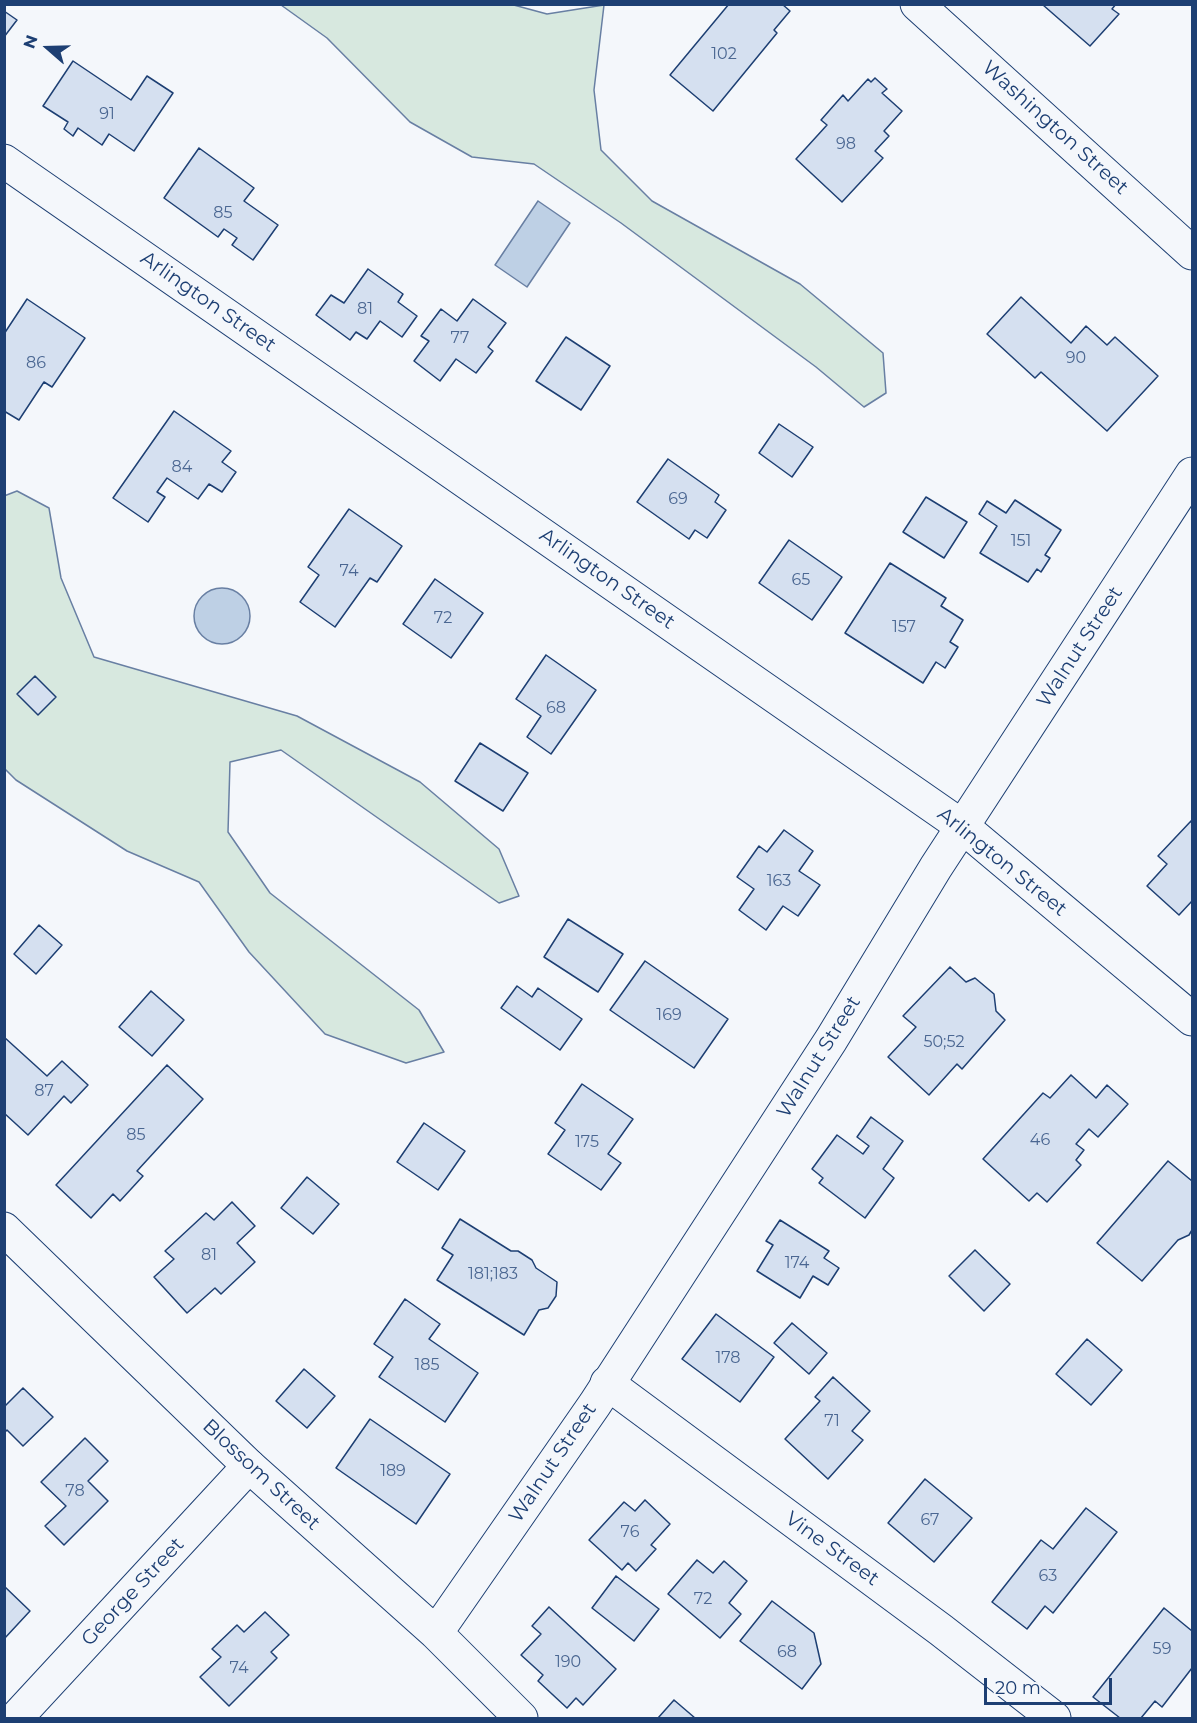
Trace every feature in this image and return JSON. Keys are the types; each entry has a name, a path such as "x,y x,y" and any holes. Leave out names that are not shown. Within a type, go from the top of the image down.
{"street":[{"name":"Washington Street","path":"916,4 1192,253"},
{"name":"Arlington Street","path":"4,160 963,827 1192,1019"},
{"name":"Walnut Street","path":"436,1633 595,1404 825,1050 936,867 1192,474"},
{"name":"Blossom Street","path":"4,1229 249,1466 436,1633 521,1719"},
{"name":"Vine Street","path":"607,1383 941,1630 1054,1719"},
{"name":"George Street","path":"16,1719 249,1466"}],"shaded area":[{"path":"510,4 547,14 604,5 594,90 601,150 652,201 800,284 883,353 886,393 864,407 816,367 621,223 534,164 472,157 410,122 327,38 281,5"},
{"path":"17,491 49,508 61,578 94,657 297,716 420,782 499,849 519,896 499,903 281,750 230,762 228,832 270,893 419,1010 444,1052 406,1063 325,1034 249,952 199,882 127,851 16,780 5,769 4,496"}],"water":[{"path":"538,201 570,223 527,287 495,265"},
{"path":"217,588 227,588 242,596 248,605 250,616 248,627 242,636 227,644 217,644 206,639 199,632 194,621 194,611 199,600 206,593"}],"building":[{"path":"729,4 782,4 790,11 774,30 777,33 713,111 670,75"},
{"path":"1116,4 1112,9 1119,14 1090,46 1043,5"},
{"path":"4,11 17,20 4,37"},
{"path":"73,61 131,100 147,76 173,93 134,151 109,134 102,145 78,128 73,136 64,129 68,122 43,106"},
{"path":"875,78 887,89 882,93 902,111 884,131 889,136 875,151 883,158 842,202 796,159 827,125 821,120 843,95 848,101 868,79 871,82"},
{"path":"199,148 254,188 244,201 278,225 253,260 232,245 237,238 224,229 218,237 164,198"},
{"path":"368,269 403,294 398,302 417,316 402,337 380,321 367,339 356,332 350,340 316,315 331,295 344,303"},
{"path":"1021,297 1071,343 1086,326 1107,345 1115,337 1158,376 1107,431 1041,372 1035,378 987,334"},
{"path":"27,299 85,338 52,387 44,382 19,420 4,411 4,334"},
{"path":"473,299 506,323 488,347 493,351 476,373 456,359 440,381 414,361 429,341 421,336 441,309 457,321"},
{"path":"566,337 610,366 581,410 536,381"},
{"path":"174,411 231,451 222,462 236,472 222,492 209,484 198,499 167,478 157,492 165,497 148,522 113,498"},
{"path":"779,424 813,447 792,477 759,453"},
{"path":"668,459 719,495 715,502 726,510 707,538 695,530 689,539 637,502"},
{"path":"926,497 967,522 944,558 903,532"},
{"path":"1015,500 1061,530 1045,555 1050,558 1041,572 1037,569 1028,582 980,553 997,526 979,514 987,501 1006,513"},
{"path":"349,509 402,546 377,582 370,578 335,627 300,602 319,575 308,567"},
{"path":"789,540 842,577 812,620 759,583"},
{"path":"890,563 946,598 941,606 963,620 950,642 958,647 945,668 936,662 923,683 845,633"},
{"path":"435,579 483,613 451,658 403,624"},
{"path":"546,655 596,690 551,754 527,737 541,716 516,699"},
{"path":"35,676 56,697 38,715 17,694"},
{"path":"480,743 528,773 503,811 455,781"},
{"path":"1191,821 1192,901 1179,915 1147,886 1167,864 1158,856"},
{"path":"784,830 813,851 799,871 820,885 798,916 783,906 766,930 739,910 754,889 737,877 759,846 767,852"},
{"path":"568,919 623,954 598,992 544,957"},
{"path":"39,925 62,945 36,974 14,954"},
{"path":"645,961 728,1019 694,1068 610,1010"},
{"path":"950,967 966,982 975,978 994,994 996,1011 1005,1020 962,1069 957,1064 929,1095 888,1057 916,1027 903,1016"},
{"path":"517,986 532,997 538,988 582,1019 560,1050 501,1008"},
{"path":"151,991 184,1020 152,1056 119,1027"},
{"path":"4,1037 47,1076 62,1061 88,1085 71,1103 64,1096 28,1135 4,1113"},
{"path":"167,1065 203,1099 137,1171 143,1176 120,1201 113,1194 91,1218 56,1185"},
{"path":"1071,1075 1096,1098 1107,1085 1128,1104 1098,1137 1089,1129 1076,1144 1084,1150 1076,1160 1081,1165 1047,1202 1037,1193 1029,1201 983,1159 1043,1093 1050,1098"},
{"path":"582,1084 633,1119 608,1154 621,1163 601,1190 548,1154 565,1130 555,1123"},
{"path":"871,1117 903,1141 883,1169 894,1178 865,1218 819,1183 823,1178 812,1169 837,1135 863,1154 869,1146 857,1137"},
{"path":"424,1123 465,1151 438,1190 397,1162"},
{"path":"1168,1161 1192,1181 1192,1230 1189,1235 1178,1240 1142,1281 1097,1243"},
{"path":"307,1177 339,1204 313,1234 281,1208"},
{"path":"232,1202 255,1226 237,1243 255,1262 221,1294 215,1288 187,1313 154,1277 174,1259 165,1251 206,1213 214,1220"},
{"path":"460,1219 511,1251 518,1251 532,1260 536,1268 557,1282 556,1296 548,1308 539,1310 524,1335 437,1280 453,1255 442,1248"},
{"path":"780,1220 829,1251 824,1258 839,1268 828,1285 813,1276 800,1298 757,1271 773,1245 766,1241"},
{"path":"975,1250 1010,1284 984,1311 949,1276"},
{"path":"405,1299 440,1324 429,1339 478,1373 445,1422 379,1377 393,1357 374,1344"},
{"path":"716,1314 774,1357 740,1402 682,1359"},
{"path":"792,1323 827,1353 809,1374 774,1343"},
{"path":"1087,1339 1122,1370 1091,1405 1056,1374"},
{"path":"304,1369 335,1396 307,1428 276,1401"},
{"path":"833,1377 870,1411 852,1431 863,1440 828,1479 785,1439 820,1401 815,1397"},
{"path":"23,1388 53,1417 23,1446 7,1430 4,1433 4,1407"},
{"path":"370,1419 450,1474 416,1524 336,1468"},
{"path":"85,1438 108,1461 88,1481 108,1501 64,1545 45,1526 66,1506 41,1482"},
{"path":"925,1479 972,1518 934,1562 888,1523"},
{"path":"645,1500 670,1524 651,1545 656,1549 636,1571 628,1563 622,1570 589,1540 624,1502 635,1511"},
{"path":"1086,1508 1117,1532 1053,1613 1045,1606 1027,1629 992,1602 1041,1540 1053,1549"},
{"path":"697,1560 713,1573 724,1561 747,1581 729,1603 741,1614 720,1638 668,1594"},
{"path":"616,1576 659,1609 634,1641 592,1608"},
{"path":"4,1586 30,1611 4,1639"},
{"path":"772,1601 814,1633 821,1664 802,1689 740,1641"},
{"path":"549,1607 616,1669 583,1705 576,1698 567,1708 538,1681 543,1675 521,1655 541,1634 532,1626"},
{"path":"1164,1608 1192,1631 1192,1668 1162,1707 1155,1701 1141,1718 1120,1718 1093,1697"},
{"path":"265,1612 289,1635 271,1652 277,1658 229,1706 200,1677 221,1657 212,1649 237,1625 244,1632"},
{"path":"674,1700 695,1718 658,1718"}]}
